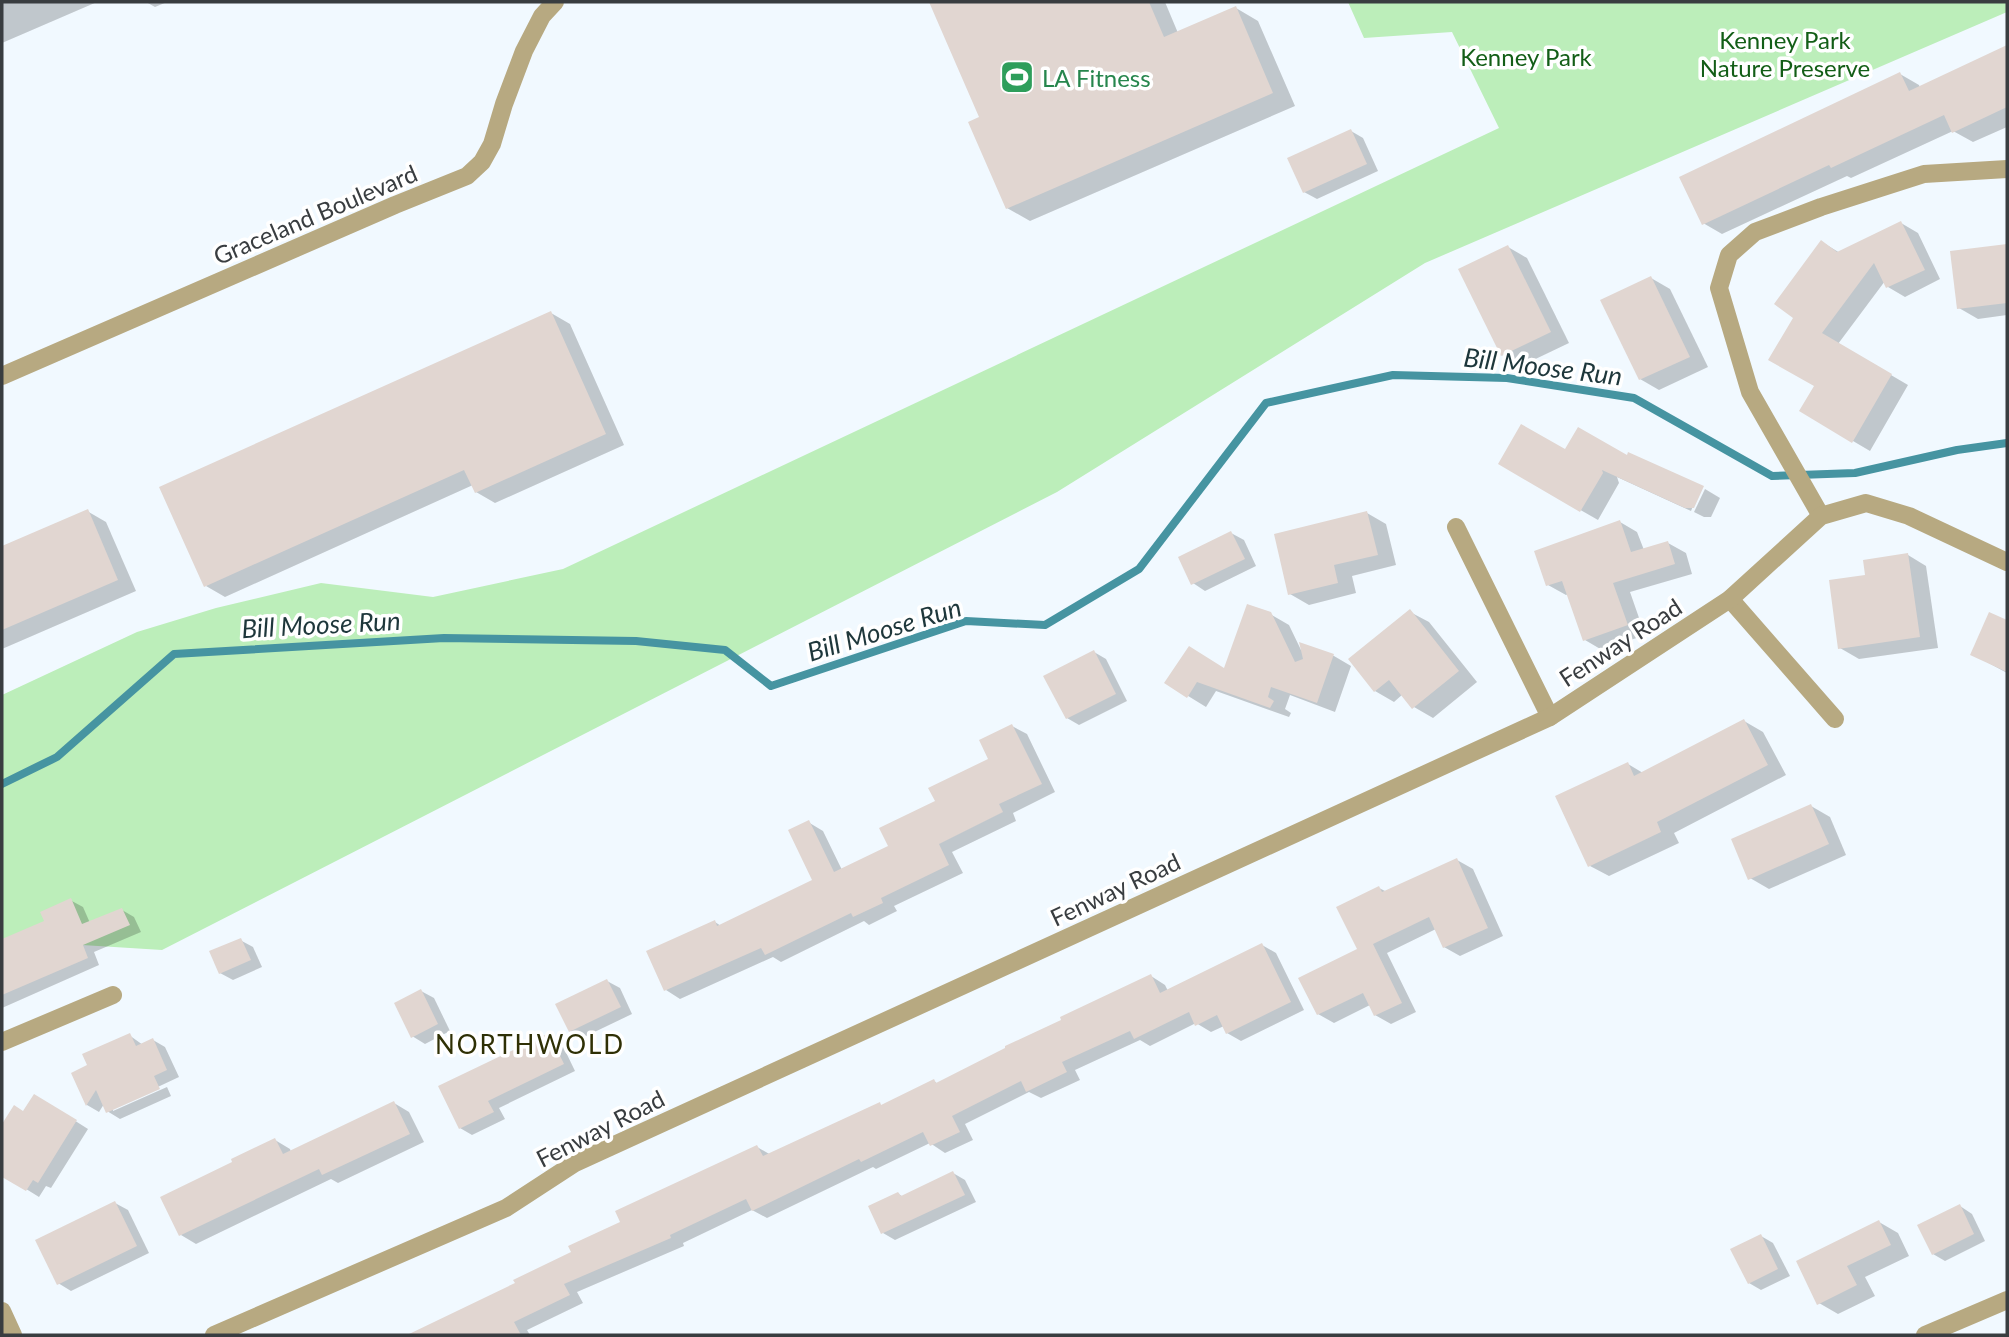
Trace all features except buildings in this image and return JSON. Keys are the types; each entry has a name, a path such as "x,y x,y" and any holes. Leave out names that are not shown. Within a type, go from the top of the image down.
{"street":[{"name":"Graceland Boulevard","path":"2,376 467,176 482,162 492,144 524,51 542,16 555,2"},
{"path":"1821,516 1750,392 1719,288 1729,255 1755,232 1821,207 1924,174 2007,169"},
{"name":"Fenway Road","path":"214,1335 506,1208 575,1163 1550,717 1730,599 1821,516 1866,503 1909,516 2007,562"},
{"path":"1456,527 1550,717"},
{"path":"1730,599 1835,719"},
{"path":"2,1042 113,995"},
{"path":"1924,1335 2007,1300"},
{"path":"2,1311 13,1335"}],"green space":[{"path":"1348,2 2007,2 2007,12 1425,263 1057,492 162,950 2,940 2,695 137,632 216,608 321,583 433,597 563,569 1499,128 1452,32 1364,38"}],"waterway":[{"name":"Bill Moose Run","path":"2,784 57,757 174,654 444,638 636,641 725,650 771,686 966,621 1045,625 1139,569 1266,403 1393,375 1507,378 1634,398 1772,476 1855,473 1957,450 2007,443"}],"place":[{"name":"LA Fitness","path":"1017,77"}],"district":[{"name":"NORTHWOLD","path":"530,1044"}],"park label":[{"name":"Kenney Park Nature Preserve","path":"1785,53"},
{"name":"Kenney Park","path":"1526,56"}]}
